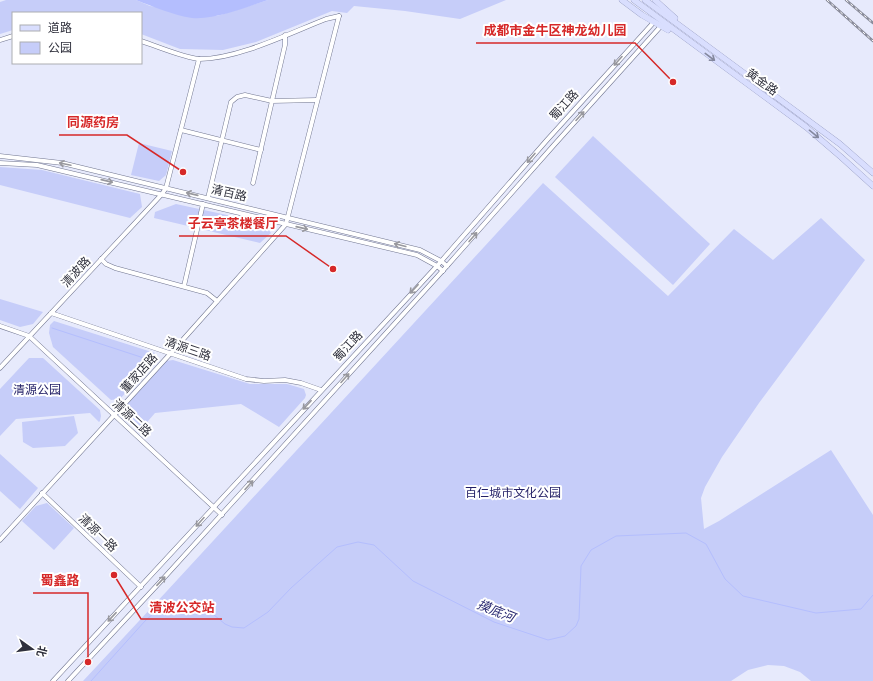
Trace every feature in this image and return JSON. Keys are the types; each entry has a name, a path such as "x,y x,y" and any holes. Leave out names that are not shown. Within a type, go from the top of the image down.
{"main road":[{"path":"622,0 654,22 692,44"},
{"name":"黄金路","path":"634,0 806,127 873,186"},
{"name":"黄金路","path":"645,0 840,144 873,174"},
{"path":"655,0 694,36"}],"street":[{"name":"董家店路","path":"0,540 171,353 286,224 339,16 326,19 284,36"},
{"name":"蜀江路","path":"53,681 437,266 548,138 654,22"},
{"name":"蜀江路","path":"68,681 222,515 443,271 661,26"},
{"path":"0,40 12,36"},
{"path":"142,41 174,53 199,59 226,56 284,36 285,45 253,183"},
{"name":"清波路","path":"0,368 166,188 199,59"},
{"path":"208,198 231,102 237,97 245,96 272,101 317,100"},
{"path":"181,130 261,150"},
{"name":"清百路","path":"0,156 62,163 288,217 420,250 441,261 447,266"},
{"name":"清百路","path":"0,163 37,165 417,255 443,271"},
{"path":"184,286 203,204"},
{"path":"101,259 106,264 115,268 207,293 217,301"},
{"name":"清源三路","path":"51,313 246,379 264,381 285,380 301,383 321,390"},
{"path":"0,326 29,336"},
{"name":"清源二路","path":"29,336 222,515"},
{"name":"清源一路","path":"42,493 141,587"}],"green space":[{"path":"6,0 136,0 150,6 217,16 268,0 506,0 460,19 405,11 354,6 347,13 332,11 256,42 223,50 180,49 142,34 142,12 12,12 12,30 0,34 0,2"},
{"path":"593,136 710,244 673,285 555,177"},
{"path":"139,143 172,151 166,175 159,181 131,175"},
{"path":"0,167 42,170 140,194 142,207 130,218 0,185"},
{"name":"百仁城市文化公园","path":"543,183 668,296 734,229 773,260 821,218 865,260 759,403 722,457 705,487 701,498 704,529 831,450 873,515 873,681 811,681 800,672 784,666 768,665 748,670 731,681 83,681 166,592"},
{"path":"176,204 264,223 271,233 260,243 154,218 155,212"},
{"path":"0,299 43,312 33,324 20,327 0,320"},
{"path":"54,321 155,353 157,358 120,399 111,400 53,347 49,333 50,325"},
{"name":"清源公园","path":"29,358 43,358 100,410 100,421 99,422 90,413 16,419 0,436 0,389"},
{"path":"173,360 250,384 287,384 304,389 306,395 279,427 241,404 155,413 142,428 127,413 126,405 166,361"},
{"path":"74,416 78,433 65,446 33,448 23,442 22,422"},
{"path":"0,454 38,488 20,509 0,491"},
{"path":"47,503 74,528 54,550 22,521 36,506"}],"shaded area":[{"path":"136,0 268,0 221,15 192,18 178,15"}],"waterway":[{"path":"52,328 153,361"},
{"name":"摸底河","path":"91,681 145,621 156,611 167,605 182,602 195,603 208,610 225,624 232,627 244,628 268,612 291,588 337,547 358,542 374,545 413,581 494,622 548,640 565,636 576,626 579,619 581,566 591,550 616,536 686,533 706,544 725,579 743,596 816,613 861,609 873,595"}],"railway":[{"path":"827,0 873,41"},
{"path":"846,0 873,23"}],"place":[{"name":"成都市金牛区神龙幼儿园","path":"673,82"},
{"name":"同源药房","path":"183,172"},
{"name":"子云亭茶楼餐厅","path":"333,269"},
{"name":"清波公交站","path":"114,575"},
{"name":"蜀鑫路","path":"88,662"}]}
